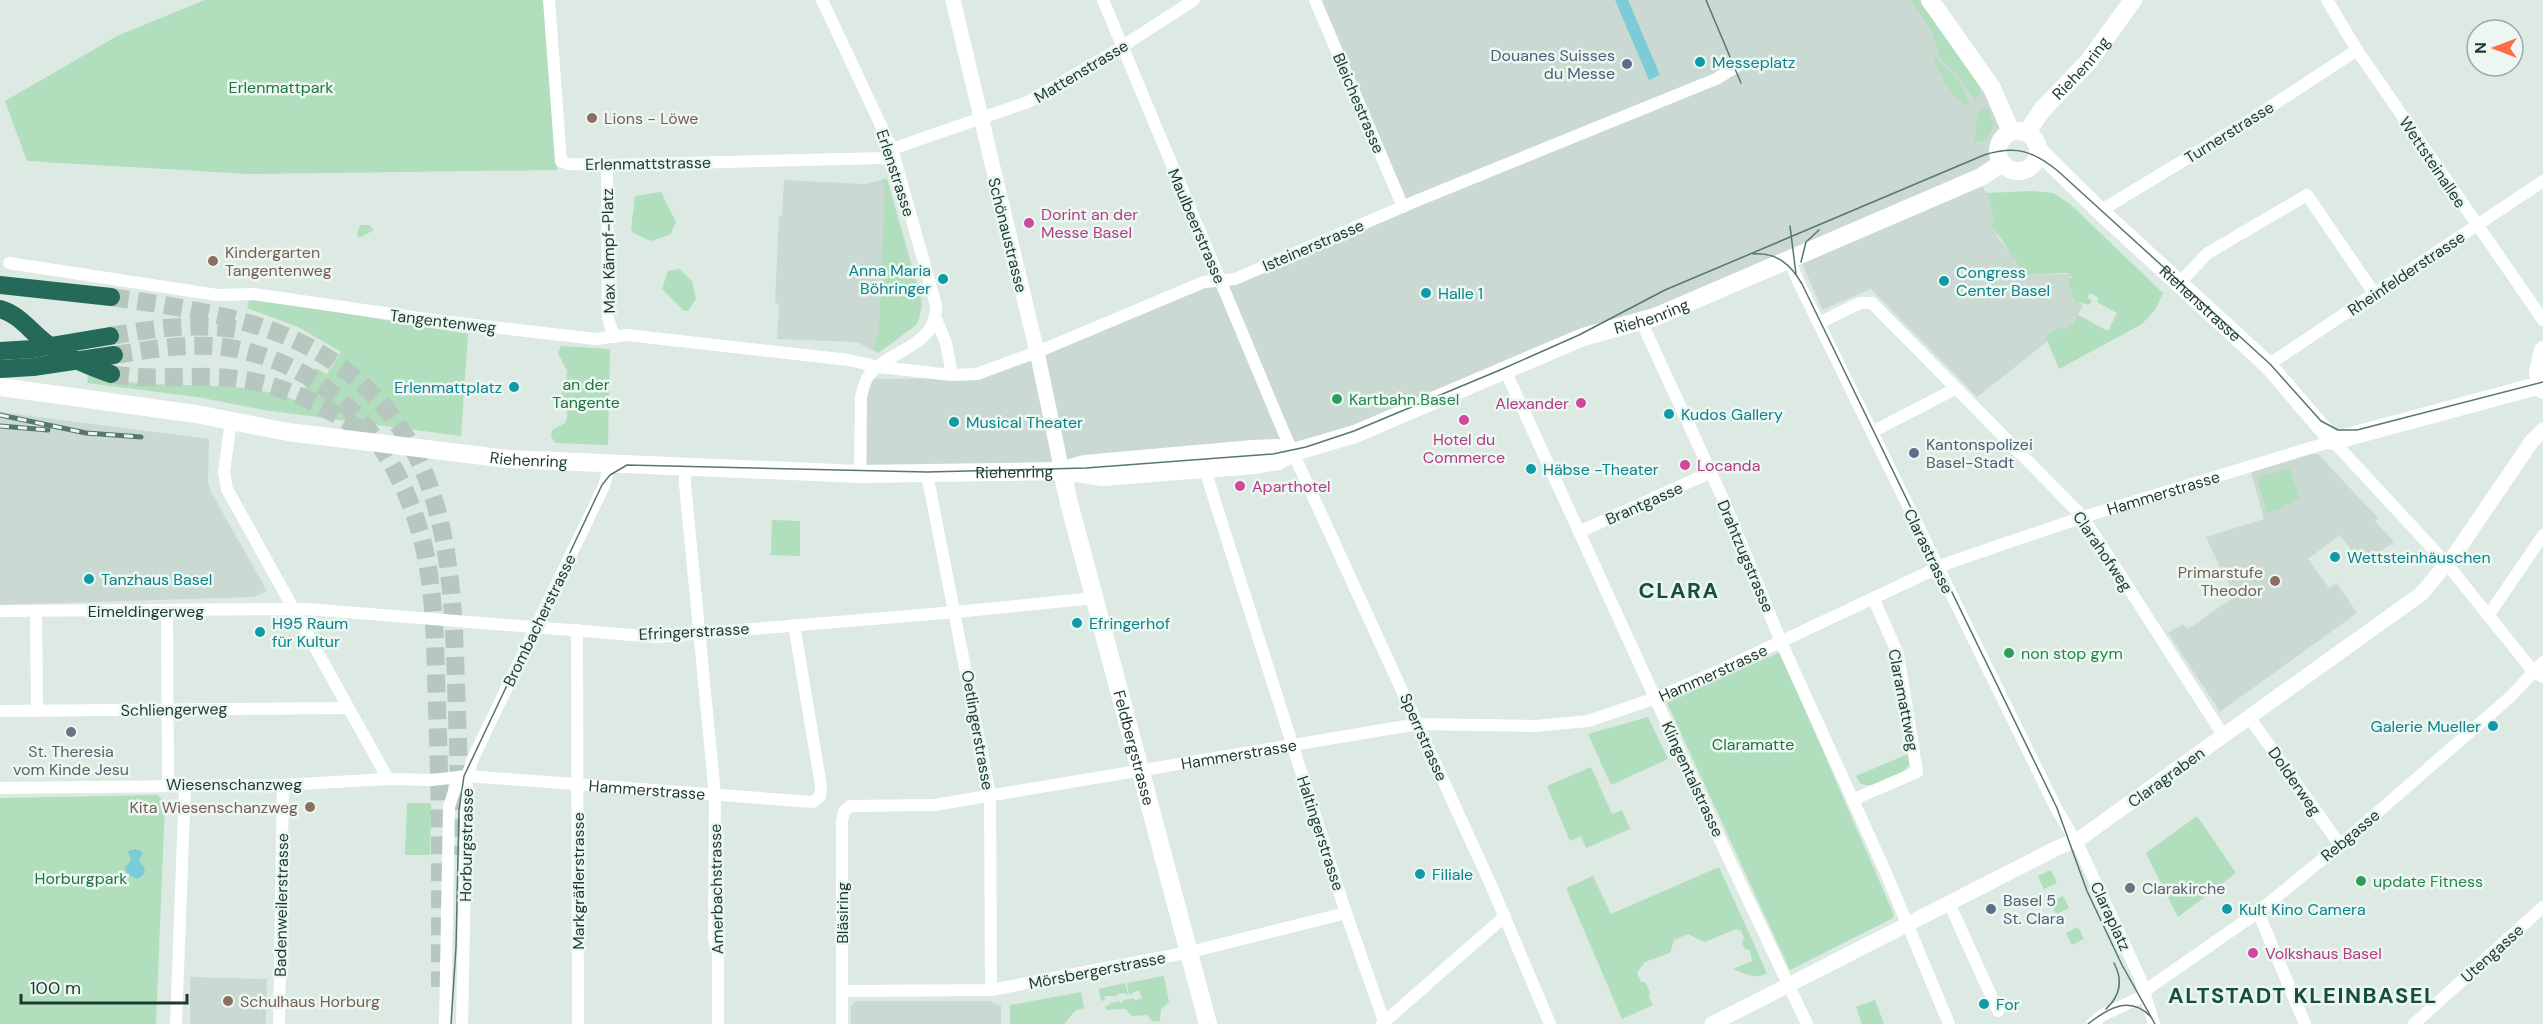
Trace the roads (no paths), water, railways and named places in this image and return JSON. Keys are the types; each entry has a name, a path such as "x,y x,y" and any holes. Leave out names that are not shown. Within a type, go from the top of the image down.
{"highway":[{"path":"0,285 111,297"},
{"path":"0,309 15,316 47,344 72,359 111,374"},
{"path":"0,321 24,324"},
{"path":"0,351 33,349 110,336"},
{"path":"0,369 33,367 114,355"}],"main road":[{"path":"1930,0 1992,88 2019,132 2035,140 2039,150 2031,166 2022,171"},
{"name":"Riehenring","path":"0,387 231,420 288,432 474,455 610,465 860,474 1062,471 1103,477 1205,470 1278,461 1294,452 1355,434 1583,337 1641,321 1722,289 1789,258 1981,177 2002,163 1999,156 2001,140 2019,132 2089,61 2133,0"},
{"name":"Riehenstrasse","path":"2039,150 2100,211 2268,365 2333,441"},
{"path":"2002,163 2011,170 2061,172"},
{"path":"2542,388 2539,365 2543,350"},
{"name":"Hammerstrasse","path":"2333,441 2542,388"},
{"name":"Riehenring","path":"1062,471 1085,464 1212,453 1277,448 1294,452"},
{"name":"Feldbergstrasse","path":"1062,471 1208,1024"}],"street":[{"name":"Erlenmattstrasse","path":"549,0 561,161 568,164 607,165 884,158 892,149"},
{"name":"Erlenstrasse","path":"822,0 892,149 934,292 936,319 946,343 952,375"},
{"name":"Schönaustrasse","path":"952,0 1037,352 1062,471"},
{"name":"Maulbeerstrasse","path":"1103,0 1294,452"},
{"name":"Mattenstrasse","path":"892,149 1028,102 1194,0"},
{"name":"Bleichestrasse","path":"1315,0 1403,207"},
{"name":"Wettsteinallee","path":"2327,0 2357,50 2476,226 2543,320"},
{"name":"Turnerstrasse","path":"2100,211 2247,122 2357,50"},
{"name":"Isteinerstrasse","path":"879,367 952,375 977,374 1037,352 1204,282 1234,279 1706,83 1736,67"},
{"name":"Max Kämpf-Platz","path":"607,165 609,318 614,337"},
{"name":"Rheinfelderstrasse","path":"2268,365 2543,181"},
{"path":"2178,284 2208,253 2307,195 2374,293"},
{"name":"Clarastrasse","path":"1789,258 1937,568 2064,825 2075,841"},
{"name":"Tangentenweg","path":"9,263 218,295 253,294 440,321 596,339 627,335 849,360 879,367"},
{"name":"Clarahofweg","path":"1819,323 1860,303 1872,303 2083,517 2223,735"},
{"path":"860,474 863,385 869,375 879,367 914,345 936,319"},
{"name":"Drahtzugstrasse","path":"1641,321 1740,540 1781,642 1907,924 1949,1024"},
{"name":"Klingentalstrasse","path":"1505,370 1807,1024"},
{"path":"1872,432 1955,389"},
{"path":"231,420 224,472 227,489 387,779"},
{"name":"Claragraben","path":"1712,1024 2075,841 2249,717 2421,594 2447,564 2532,441 2543,430"},
{"path":"2333,441 2433,548 2488,616 2540,670"},
{"name":"Hammerstrasse","path":"850,806 934,805 1418,724 1535,726 1588,721 1656,698 1937,568 2083,517 2333,441"},
{"name":"Sperrstrasse","path":"1294,452 1505,916 1550,1024"},
{"name":"Brombacherstrasse","path":"467,776 475,754 604,486 610,465"},
{"name":"Amerbachstrasse","path":"685,467 698,633 715,796 714,939 718,951 718,1024"},
{"name":"Haltingerstrasse","path":"1205,470 1346,913 1384,1024"},
{"name":"Brantgasse","path":"1579,532 1709,473"},
{"name":"Oetlingerstrasse","path":"927,474 956,612 990,795 991,990"},
{"path":"2488,616 2543,535"},
{"name":"Efringerstrasse","path":"292,610 307,609 657,637 1095,598"},
{"name":"Claramattweg","path":"1852,800 1917,772 1898,654 1873,598"},
{"name":"Eimeldingerweg","path":"0,611 292,610"},
{"path":"36,611 37,711"},
{"path":"167,612 168,785"},
{"name":"Hammerstrasse","path":"467,776 715,796 807,802 818,800 821,790 794,625"},
{"name":"Markgräflerstrasse","path":"577,630 578,1024"},
{"name":"Rebgasse","path":"2091,1024 2103,1015 2141,997 2143,992 2258,912 2340,845 2540,670"},
{"name":"Schliengerweg","path":"0,711 348,708"},
{"name":"Dolderweg","path":"2249,717 2340,845"},
{"name":"Wiesenschanzweg","path":"0,788 283,785 387,779 432,780 467,776"},
{"name":"Horburgstrasse","path":"445,1024 448,816 453,792 467,776"},
{"name":"Horburgstrasse","path":"462,1024 467,776"},
{"path":"176,1024 185,785"},
{"name":"Badenweilerstrasse","path":"279,1024 283,785"},
{"name":"Bläsiring","path":"842,1024 842,822 844,811 850,806"},
{"name":"Claraplatz","path":"2075,841 2132,960 2154,1024"},
{"path":"1949,903 1998,1011"},
{"name":"Utengasse","path":"2414,1024 2543,907"},
{"path":"2258,912 2305,1024"},
{"name":"Mörsbergerstrasse","path":"842,991 991,990 1190,952 1346,913"},
{"path":"1384,1024 1505,916"}],"water":[{"path":"1615,0 1628,0 1660,75 1649,80"},
{"path":"135,849 143,852 139,860 145,869 143,875 137,879 127,874 125,868 131,860 128,851"}],"tunnel":[{"path":"111,297 225,317 281,334 331,360 369,391 398,425 420,463 435,504 445,546 454,636 460,855"},
{"path":"110,336 190,327 239,330"},
{"path":"114,355 144,350 206,346 236,349 271,359 303,374 332,393 378,442 396,472 411,504 422,539 432,603 439,780 440,987"},
{"path":"111,374 149,377 212,377 273,386 309,400 362,430"}],"tram line":[{"path":"1706,0 1741,83"},
{"path":"451,1024 456,947 459,810 464,776 602,485 610,475 627,465 927,472 1086,468 1273,454 1306,447 1354,431 1500,370 1579,335 1665,290 1984,155 2006,150 2033,155 2059,172 2270,364 2321,421 2338,430 2357,430 2543,382"},
{"path":"1790,226 1796,274"},
{"path":"1801,262 1806,242 1819,230"},
{"path":"1753,254 1769,255 1782,261 1802,284 2057,808 2087,891 2122,965 2155,1024"},
{"path":"2106,1009 2114,999 2119,987 2119,976 2114,963"},
{"path":"2088,1024 2118,1006 2134,1006 2150,1016"}],"railway":[{"path":"0,415 86,433 141,437"},
{"path":"0,426 48,430"}],"place":[{"name":"Messeplatz","path":"1700,62"},
{"name":"Douanes Suisses du Messe","path":"1627,64"},
{"name":"Lions - Löwe","path":"592,118"},
{"name":"Dorint an der Messe Basel","path":"1029,223"},
{"name":"Kindergarten Tangentenweg","path":"213,261"},
{"name":"Anna Maria Böhringer","path":"943,279"},
{"name":"Congress Center Basel","path":"1944,281"},
{"name":"Halle 1","path":"1426,293"},
{"name":"Erlenmattplatz","path":"514,387"},
{"name":"Kartbahn Basel","path":"1337,399"},
{"name":"Alexander","path":"1581,403"},
{"name":"Kudos Gallery","path":"1669,414"},
{"name":"Hotel du Commerce","path":"1464,420"},
{"name":"Musical Theater","path":"954,422"},
{"name":"Kantonspolizei Basel-Stadt","path":"1914,453"},
{"name":"Locanda","path":"1685,465"},
{"name":"Häbse -Theater","path":"1531,469"},
{"name":"Aparthotel","path":"1240,486"},
{"name":"Wettsteinhäuschen","path":"2335,557"},
{"name":"Tanzhaus Basel","path":"89,579"},
{"name":"Primarstufe Theodor","path":"2275,581"},
{"name":"Efringerhof","path":"1077,623"},
{"name":"H95 Raum für Kultur","path":"260,632"},
{"name":"non stop gym","path":"2009,653"},
{"name":"Galerie Mueller","path":"2493,726"},
{"name":"St. Theresia vom Kinde Jesu","path":"71,732"},
{"name":"Kita Wiesenschanzweg","path":"310,807"},
{"name":"Filiale","path":"1420,874"},
{"name":"update Fitness","path":"2361,881"},
{"name":"Clarakirche","path":"2130,888"},
{"name":"Basel 5 St. Clara","path":"1991,909"},
{"name":"Kult Kino Camera","path":"2227,909"},
{"name":"Volkshaus Basel","path":"2253,953"},
{"name":"Schulhaus Horburg","path":"228,1001"},
{"name":"For","path":"1984,1004"}],"district":[{"name":"CLARA","path":"1679,590"},
{"name":"ALTSTADT KLEINBASEL","path":"2303,995"}],"park label":[{"name":"Erlenmattpark","path":"281,87"},
{"name":"an der Tangente","path":"586,393"},
{"name":"Claramatte","path":"1753,744"},
{"name":"Horburgpark","path":"81,878"}]}
